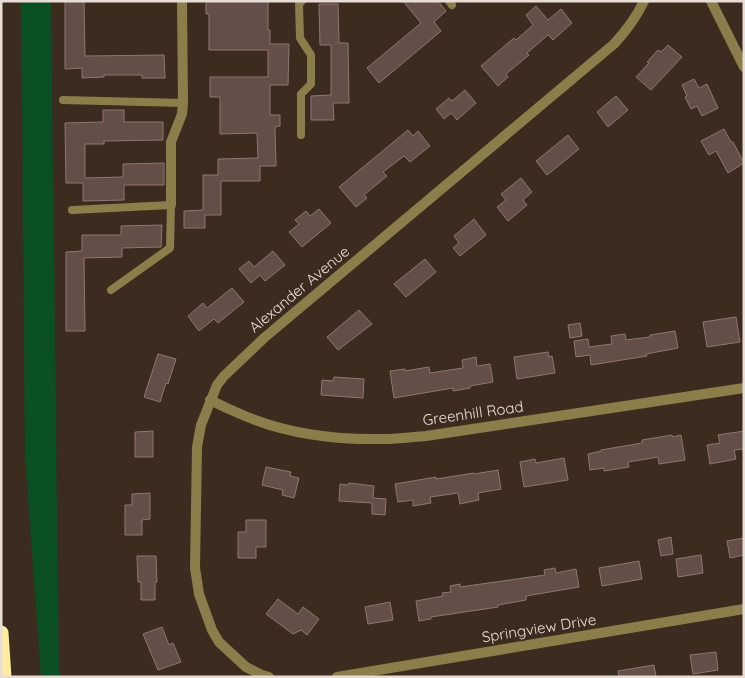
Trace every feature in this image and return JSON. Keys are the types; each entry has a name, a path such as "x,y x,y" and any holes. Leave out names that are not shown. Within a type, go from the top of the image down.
{"highway":[{"path":"1,633 4,677"}],"street":[{"path":"171,206 172,142 184,103 182,1"},
{"name":"Alexander Avenue","path":"269,677 246,667 219,642 212,630 199,594 195,568 197,448 200,425 217,385 264,338 614,44 638,14 644,1"},
{"path":"711,1 744,67"},
{"name":"Greenhill Road","path":"210,400 246,416 277,426 314,434 386,439 426,436 744,388"},
{"name":"Springview Drive","path":"339,677 744,609"}],"lane":[{"path":"302,1 299,4 300,38 311,56 311,84 301,94 302,135"},
{"path":"63,100 184,103"},
{"path":"72,210 171,206 170,248 111,290"}],"green space":[{"path":"21,1 51,1 59,671 62,677 41,677 25,455"}],"building":[{"path":"65,1 84,1 85,56 164,55 165,78 142,78 142,75 104,75 104,77 82,78 82,68 65,69"},
{"path":"206,1 268,1 270,44 289,44 288,85 270,85 270,115 280,115 280,126 275,127 276,166 260,166 260,181 221,181 221,215 205,215 205,228 184,228 184,211 203,210 203,175 218,175 218,159 258,158 257,133 220,134 220,97 210,97 210,77 268,77 268,50 209,50 209,14 206,14"},
{"path":"403,1 438,1 446,11 434,22 441,31 379,83 367,68 421,23"},
{"path":"319,4 338,4 339,43 348,43 349,103 333,103 334,120 311,120 311,96 331,95 331,45 320,45"},
{"path":"536,6 548,20 561,9 572,23 553,40 548,35 527,53 529,55 506,74 508,77 498,86 481,66 514,38 516,40 533,25 526,15"},
{"path":"668,45 682,57 651,90 636,77 658,50 661,52"},
{"path":"694,79 699,88 707,84 718,108 702,116 697,106 691,109 682,85"},
{"path":"465,90 476,103 457,120 451,113 444,119 436,109 449,98 452,101"},
{"path":"616,96 628,110 608,127 597,112"},
{"path":"103,110 124,110 124,122 163,122 163,140 104,141 104,144 85,144 85,178 123,177 123,164 164,163 164,185 124,185 124,200 83,201 83,183 66,183 65,123 103,122"},
{"path":"724,129 744,163 728,173 716,151 709,155 701,141"},
{"path":"408,130 413,136 418,131 430,146 410,162 404,156 383,172 387,176 364,195 367,198 356,207 339,187"},
{"path":"568,135 579,149 547,175 536,161"},
{"path":"521,178 532,192 523,200 527,205 508,221 497,207 506,200 501,194"},
{"path":"319,209 331,223 302,247 289,232 299,224 295,220 306,211 310,216"},
{"path":"474,219 486,235 460,256 453,248 459,243 454,236"},
{"path":"162,225 161,247 122,248 122,257 84,258 85,331 66,331 66,252 82,251 82,235 121,235 121,226"},
{"path":"273,251 285,265 265,281 260,275 251,283 239,269 249,261 254,267"},
{"path":"425,259 436,272 406,297 394,284"},
{"path":"232,288 244,302 218,323 214,319 199,331 188,316 203,303 207,308"},
{"path":"359,310 372,324 338,350 327,337"},
{"path":"736,317 740,342 707,347 703,322"},
{"path":"580,323 582,336 570,338 568,325"},
{"path":"675,331 678,348 646,354 647,356 591,365 590,355 576,357 574,341 588,339 589,347 612,344 611,336 625,334 626,340"},
{"path":"548,352 549,357 552,356 555,373 517,379 514,357"},
{"path":"158,354 176,359 160,402 144,397"},
{"path":"476,357 477,366 490,364 493,382 453,391 453,388 394,398 390,371 405,369 405,371 429,367 430,373 463,368 462,360"},
{"path":"334,377 364,379 363,398 321,395 322,380 333,381"},
{"path":"153,431 153,457 135,457 135,432"},
{"path":"744,431 744,449 734,450 736,459 710,464 707,445 720,443 718,435"},
{"path":"672,435 673,437 681,435 685,460 659,464 658,457 628,462 629,467 604,471 604,468 590,470 588,454 642,443 642,440"},
{"path":"564,458 568,480 524,487 520,462 535,459 536,463"},
{"path":"266,467 291,472 290,476 299,478 294,498 282,495 283,490 262,485"},
{"path":"498,470 501,489 478,493 479,500 460,504 458,493 430,497 431,503 413,506 413,500 398,502 395,484"},
{"path":"349,483 374,486 373,498 386,499 385,515 372,514 372,503 339,501 340,484 348,485"},
{"path":"150,493 150,519 142,520 142,535 125,535 125,505 132,505 132,494"},
{"path":"246,520 266,520 266,547 256,547 256,558 238,558 238,532 246,532"},
{"path":"671,537 673,554 661,556 658,540"},
{"path":"744,538 744,555 730,558 727,541"},
{"path":"701,555 703,573 678,577 676,559"},
{"path":"137,556 156,556 157,582 155,582 155,600 141,600 141,582 138,582"},
{"path":"639,561 642,579 602,586 599,568"},
{"path":"555,568 556,573 576,569 579,587 526,596 526,600 498,605 498,607 431,617 431,619 419,621 416,601 443,596 442,593 451,592 450,586 460,584 460,587 545,575 544,570"},
{"path":"278,599 298,614 303,607 319,619 307,635 301,630 293,634 266,614"},
{"path":"390,602 393,620 368,624 365,607"},
{"path":"162,627 169,645 173,643 181,662 158,670 143,634"},
{"path":"716,652 718,670 693,674 690,655"},
{"path":"654,665 656,677 619,677 618,671"}]}
